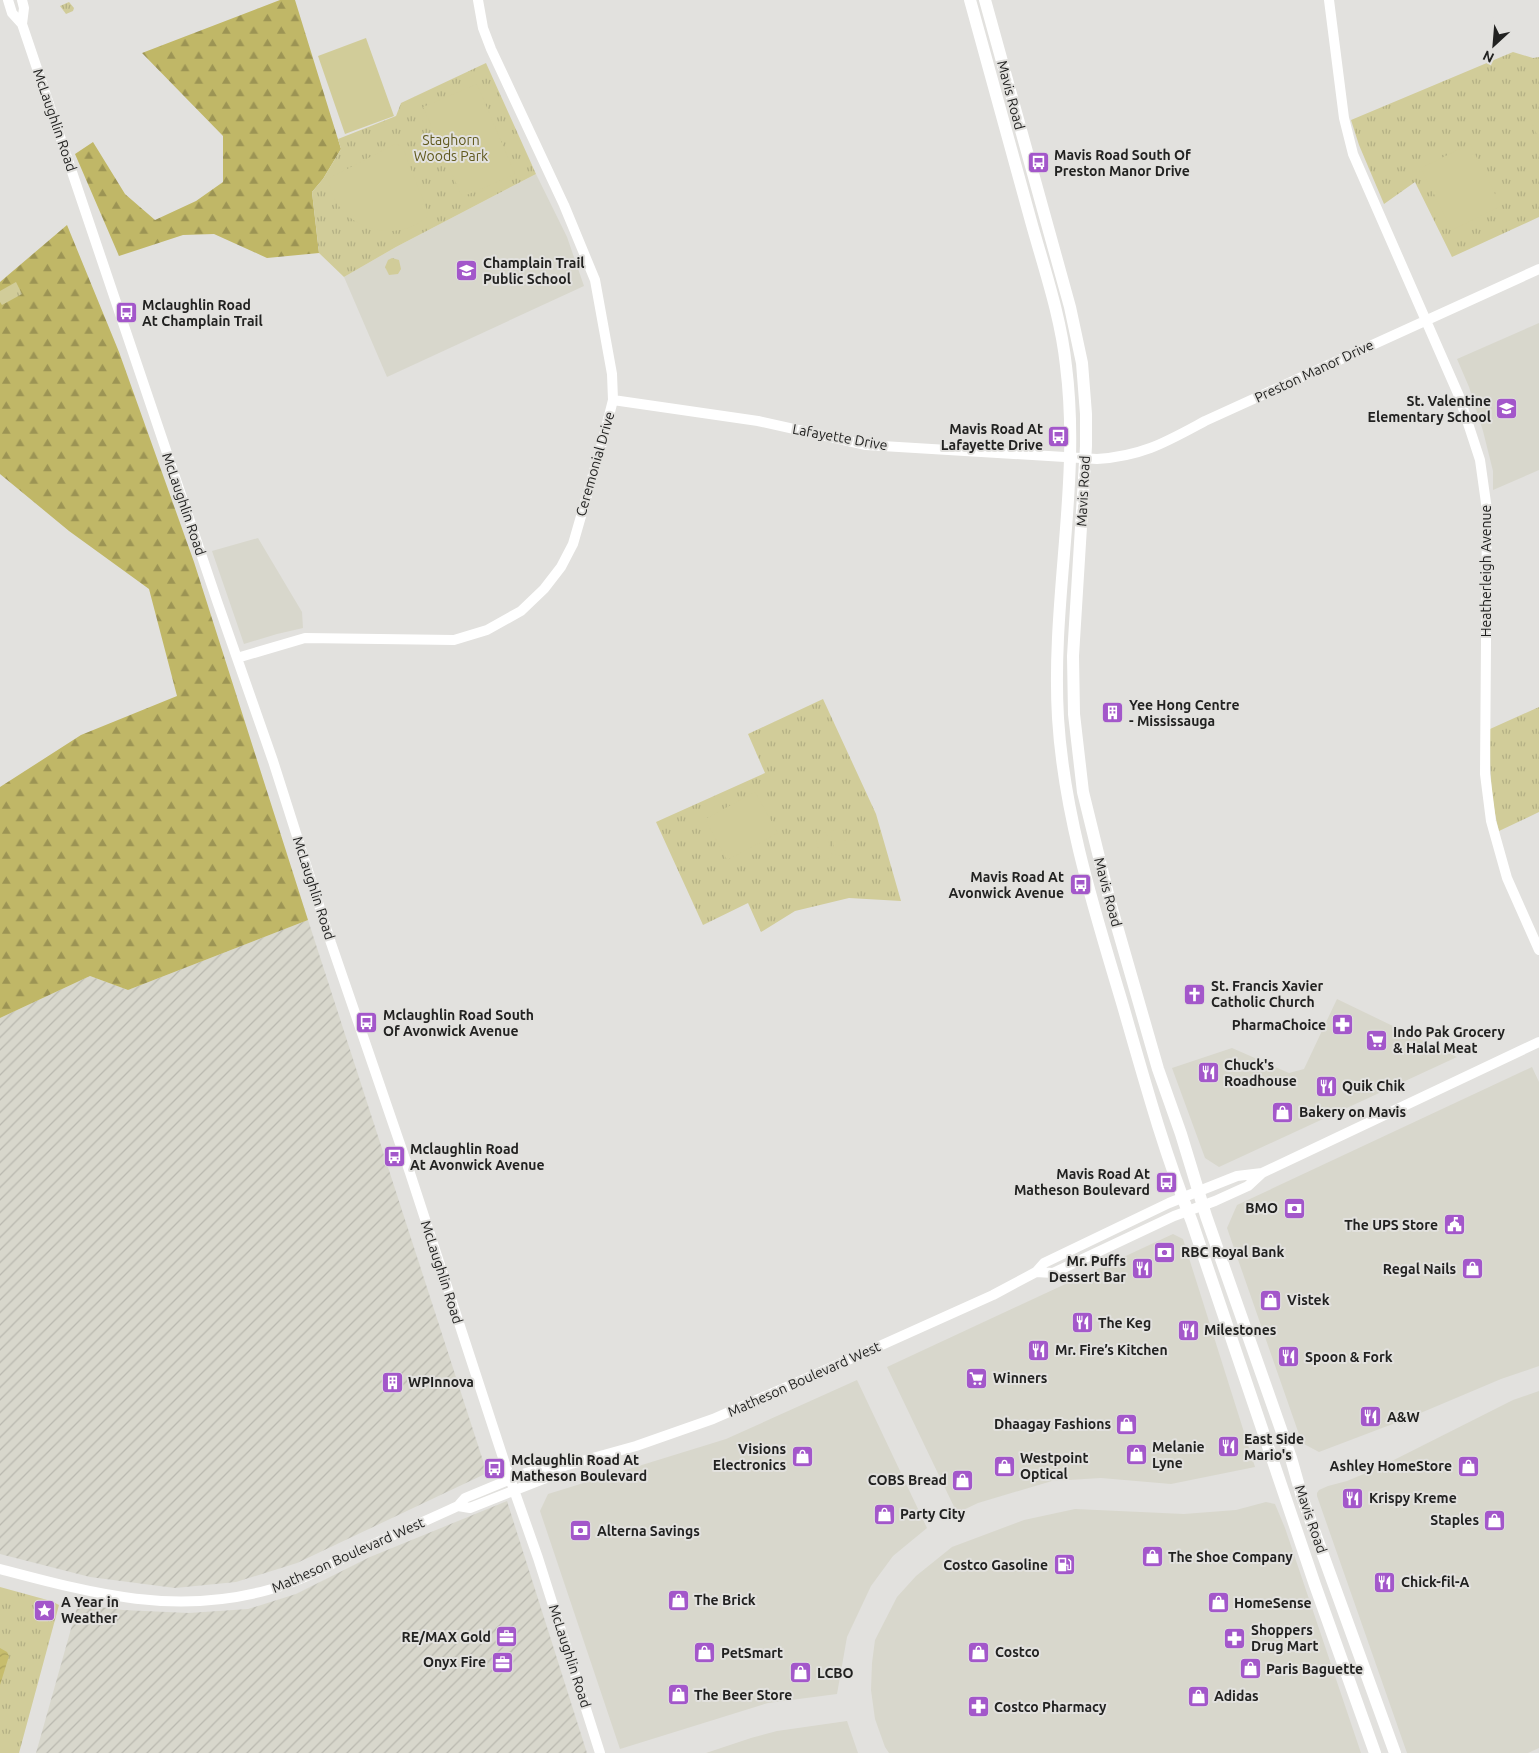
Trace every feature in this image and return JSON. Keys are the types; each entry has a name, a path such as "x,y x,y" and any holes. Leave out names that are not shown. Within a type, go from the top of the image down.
{"main road":[{"name":"Mavis Road","path":"970,0 1055,307 1066,363 1071,414 1070,457 1057,651 1058,719 1067,796 1094,907 1162,1139 1315,1585 1375,1753"},
{"name":"Mavis Road","path":"985,0 1070,307 1082,363 1086,414 1085,458 1072,656 1074,714 1083,792 1110,902 1155,1060 1181,1134 1202,1205 1288,1450 1302,1497 1395,1753"},
{"path":"1339,1649 1356,1644"}],"street":[{"name":"McLaughlin Road","path":"8,0 12,14 22,24"},
{"name":"McLaughlin Road","path":"22,0 24,8 22,24 237,658 274,761 331,943 410,1173 510,1479 538,1558 600,1753"},
{"name":"Ceremonial Drive","path":"237,658 304,638 454,640 487,630 521,611 544,589 561,567 573,544 602,447 613,400 612,374 595,280 564,205 491,49 483,28 478,0"},
{"name":"Heatherleigh Avenue","path":"1329,0 1344,118 1351,148 1459,396 1480,460 1487,510 1485,774 1491,821 1507,878 1539,950"},
{"name":"Preston Manor Drive","path":"1070,457 1114,458 1142,452 1205,421 1539,269"},
{"name":"Lafayette Drive","path":"613,400 758,421 866,445 1070,457"},
{"name":"Matheson Boulevard West","path":"0,1569 73,1588 127,1599 166,1602 221,1599 256,1593 300,1579 458,1506 465,1498 510,1479 552,1465 564,1466 636,1446 713,1419 934,1322 1017,1283 1036,1272 1044,1263 1115,1228 1237,1176 1262,1172 1539,1042"},
{"name":"Matheson Boulevard West","path":"1036,1272 1053,1273 1188,1211 1248,1186 1262,1172"},
{"name":"Matheson Boulevard West","path":"458,1506 470,1508 556,1474 564,1466"}],"shaded area":[{"name":"Champlain Trail Public School","path":"536,174 567,237 584,286 387,377 344,277 396,247"},
{"name":"St. Valentine Elementary School","path":"1539,323 1539,470 1493,490 1493,471 1483,431 1469,387 1457,359"},
{"path":"258,538 302,612 303,628 244,644 212,551"},
{"path":"308,920 487,1473 297,1563 236,1582 175,1588 90,1577 0,1554 0,1018 90,976 128,990"},
{"path":"1337,999 1457,1057 1219,1167 1205,1158 1172,1068 1232,1048 1289,1073 1304,1069"},
{"path":"1532,1067 1539,1082 1539,1366 1501,1379 1411,1417 1319,1452 1302,1443 1227,1228 1237,1205"},
{"path":"1173,1234 1183,1239 1255,1467 1171,1484 1101,1478 1052,1481 978,1503 957,1513 887,1367"},
{"path":"857,1380 927,1528 893,1556 871,1586 847,1637 837,1694 768,1703 620,1749 540,1511 548,1494 726,1439"},
{"path":"1539,1391 1539,1748 1528,1753 1407,1753 1317,1493 1328,1486 1347,1481 1378,1468 1513,1400"},
{"path":"507,1501 587,1753 36,1753 78,1604 123,1610 189,1613 248,1609 296,1594 370,1557"},
{"path":"1266,1502 1275,1504 1285,1528 1361,1753 889,1753 885,1747 875,1719 871,1690 875,1640 897,1597 916,1576 952,1547 1024,1520 1075,1509 1184,1514 1236,1510"},
{"path":"847,1721 858,1753 706,1753 777,1731"}],"green space":[{"path":"280,0 295,0 341,149 323,179 312,192 319,253 267,258 214,234 183,235 119,256 75,154 93,142 125,194 155,220 196,201 223,182 223,136 142,53"},
{"path":"69,2 74,8 73,11 66,14 60,6"},
{"path":"366,38 394,116 345,134 318,56"},
{"path":"1513,52 1533,58 1539,57 1539,217 1452,257 1415,182 1384,204 1359,145 1351,120"},
{"name":"Staghorn Woods Park","path":"486,63 536,174 396,247 344,277 319,253 312,192 323,179 341,149 338,139 396,116 401,103"},
{"path":"477,84 515,174 462,197 423,107"},
{"path":"1539,110 1539,140 1530,118 1533,112"},
{"path":"395,144 402,146 429,215 417,224 402,230 379,230 358,223 340,208 331,191 328,179"},
{"path":"1470,144 1501,206 1452,230 1421,168"},
{"path":"67,225 119,352 194,562 308,920 128,990 90,976 0,1018 0,787 81,735 177,696 149,589 69,531 0,474 0,282"},
{"path":"392,258 399,260 401,269 398,274 389,275 385,267 388,260"},
{"path":"16,282 22,294 2,305 0,302 0,291"},
{"path":"823,699 876,814 901,901 849,898 795,911 761,932 748,903 703,925 656,822 765,773 748,734"},
{"path":"1539,707 1539,812 1499,831 1492,793 1490,729"},
{"path":"755,792 778,833 727,860 705,819"},
{"path":"842,828 848,853 836,856 830,831"},
{"path":"826,832 833,857 821,860 815,835"},
{"path":"0,1587 59,1605 19,1753 0,1753"}],"water":[{"path":"0,1648 7,1652 9,1656 0,1685"}],"place":[{"name":"Mavis Road South Of Preston Manor Drive","path":"1038,163"},
{"name":"Champlain Trail Public School","path":"467,271"},
{"name":"Mclaughlin Road At Champlain Trail","path":"126,313"},
{"name":"St. Valentine Elementary School","path":"1507,409"},
{"name":"Mavis Road At Lafayette Drive","path":"1059,437"},
{"name":"Yee Hong Centre - Mississauga","path":"1113,713"},
{"name":"Mavis Road At Avonwick Avenue","path":"1080,885"},
{"name":"St. Francis Xavier Catholic Church","path":"1195,994"},
{"name":"Mclaughlin Road South Of Avonwick Avenue","path":"367,1023"},
{"name":"PharmaChoice","path":"1342,1025"},
{"name":"Indo Pak Grocery & Halal Meat","path":"1377,1040"},
{"name":"Chuck's Roadhouse","path":"1208,1073"},
{"name":"Quik Chik","path":"1326,1086"},
{"name":"Bakery on Mavis","path":"1283,1112"},
{"name":"Mclaughlin Road At Avonwick Avenue","path":"394,1157"},
{"name":"Mavis Road At Matheson Boulevard","path":"1166,1182"},
{"name":"BMO","path":"1294,1208"},
{"name":"The UPS Store","path":"1454,1225"},
{"name":"RBC Royal Bank","path":"1165,1252"},
{"name":"Mr. Puffs Dessert Bar","path":"1142,1269"},
{"name":"Regal Nails","path":"1472,1269"},
{"name":"Vistek","path":"1271,1300"},
{"name":"The Keg","path":"1082,1323"},
{"name":"Milestones","path":"1188,1330"},
{"name":"Mr. Fire’s Kitchen","path":"1039,1350"},
{"name":"Spoon & Fork","path":"1289,1357"},
{"name":"Winners","path":"977,1378"},
{"name":"WPInnova","path":"392,1382"},
{"name":"A&W","path":"1371,1417"},
{"name":"Dhaagay Fashions","path":"1127,1424"},
{"name":"East Side Mario's","path":"1228,1447"},
{"name":"Melanie Lyne","path":"1136,1455"},
{"name":"Visions Electronics","path":"802,1457"},
{"name":"Westpoint Optical","path":"1004,1466"},
{"name":"Ashley HomeStore","path":"1468,1466"},
{"name":"Mclaughlin Road At Matheson Boulevard","path":"495,1468"},
{"name":"COBS Bread","path":"963,1480"},
{"name":"Krispy Kreme","path":"1353,1498"},
{"name":"Party City","path":"884,1514"},
{"name":"Staples","path":"1495,1520"},
{"name":"Alterna Savings","path":"581,1531"},
{"name":"The Shoe Company","path":"1152,1557"},
{"name":"Costco Gasoline","path":"1064,1565"},
{"name":"Chick-fil-A","path":"1385,1582"},
{"name":"The Brick","path":"678,1600"},
{"name":"HomeSense","path":"1218,1603"},
{"name":"A Year in Weather","path":"45,1610"},
{"name":"RE/MAX Gold","path":"507,1637"},
{"name":"Shoppers Drug Mart","path":"1235,1638"},
{"name":"Costco","path":"979,1652"},
{"name":"PetSmart","path":"705,1653"},
{"name":"Onyx Fire","path":"502,1662"},
{"name":"Paris Baguette","path":"1250,1669"},
{"name":"LCBO","path":"801,1673"},
{"name":"The Beer Store","path":"678,1695"},
{"name":"Adidas","path":"1198,1696"},
{"name":"Costco Pharmacy","path":"978,1707"}]}
